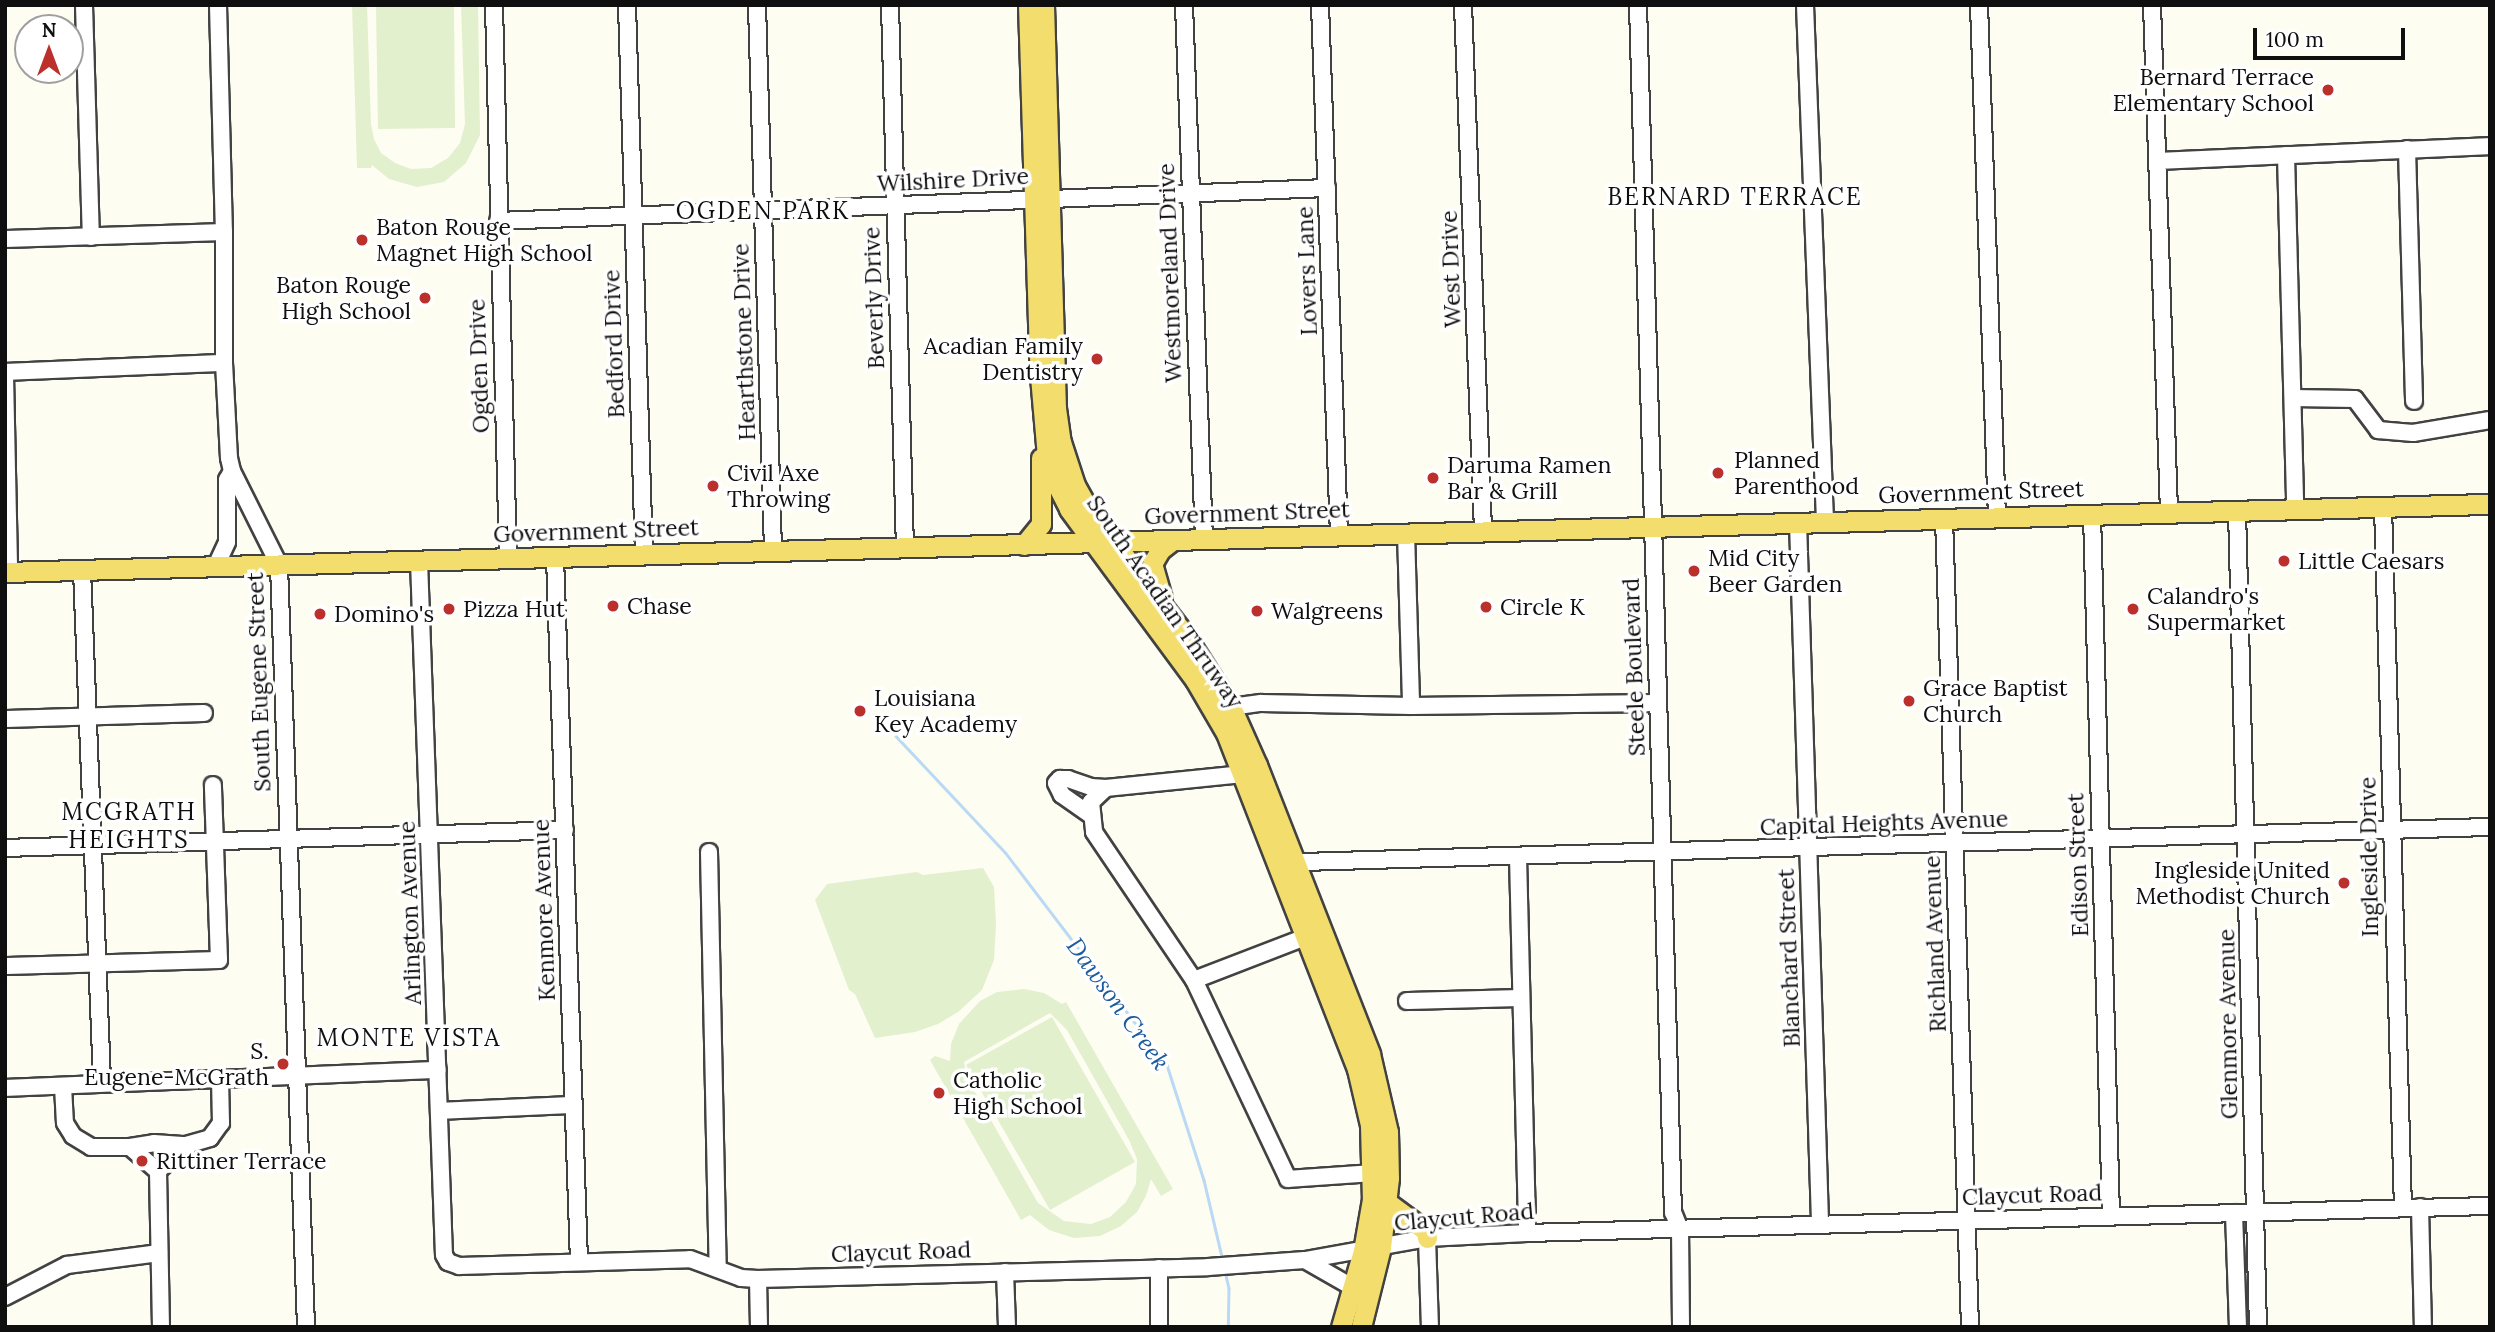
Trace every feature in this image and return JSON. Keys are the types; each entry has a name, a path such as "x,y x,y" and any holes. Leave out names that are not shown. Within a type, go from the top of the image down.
{"main road":[{"name":"South Acadian Thruway","path":"1028,5 1056,408 1061,442 1081,497 1209,669 1231,707 1314,934 1378,1080 1388,1132 1388,1203 1372,1249 1352,1287 1341,1327"},
{"name":"South Acadian Thruway","path":"1044,5 1042,199 1045,443 1059,490 1091,542 1195,680 1226,733 1290,871"},
{"path":"1024,545 1041,524 1041,457 1045,443"},
{"name":"Government Street","path":"7,572 2490,504"},
{"path":"1167,612 1153,564 1156,554 1173,540"},
{"name":"South Acadian Thruway","path":"1314,934 1363,1088 1370,1125 1373,1174 1369,1226 1372,1249 1361,1327"},
{"path":"1388,1203 1426,1231 1427,1238"}],"street":[{"path":"84,5 91,237"},
{"name":"South Eugene Street","path":"218,5 225,232 224,363 232,471 279,565 306,1327"},
{"name":"Ogden Drive","path":"494,5 508,558"},
{"name":"Bedford Drive","path":"627,5 644,554"},
{"name":"Hearthstone Drive","path":"757,5 773,551"},
{"name":"Beverly Drive","path":"890,5 893,206 905,548"},
{"name":"Westmoreland Drive","path":"1184,5 1204,539"},
{"name":"Lovers Lane","path":"1320,5 1339,535"},
{"name":"West Drive","path":"1464,5 1483,531"},
{"name":"Steele Boulevard","path":"1638,5 1673,1212 1680,1229 1681,1327"},
{"path":"1805,5 1825,522"},
{"path":"1979,5 1997,517"},
{"path":"2152,5 2160,161 2169,511"},
{"path":"2160,161 2490,146"},
{"path":"2407,149 2414,401"},
{"path":"2286,155 2295,508"},
{"name":"Wilshire Drive","path":"498,221 1327,188"},
{"path":"5,239 225,232"},
{"path":"7,572 5,374 224,363"},
{"path":"2293,398 2355,398 2378,430 2413,433 2490,419"},
{"path":"216,566 227,542 227,480 232,471"},
{"name":"Ingleside Drive","path":"2383,506 2403,1208"},
{"name":"Glenmore Avenue","path":"2237,510 2258,1327"},
{"name":"Edison Street","path":"2092,514 2111,1216"},
{"name":"Richland Avenue","path":"1944,518 1970,1327"},
{"name":"Blanchard Street","path":"1798,522 1820,1224"},
{"path":"1406,533 1411,706"},
{"name":"Kenmore Avenue","path":"555,557 579,1261"},
{"name":"Arlington Avenue","path":"419,561 444,1255 448,1262"},
{"path":"82,570 102,1082"},
{"path":"1231,707 1261,703 1411,706 1657,703"},
{"path":"5,719 204,713"},
{"path":"1092,809 1062,795 1056,783 1060,779 1068,779 1091,787 1105,788 1243,774"},
{"path":"5,966 219,960 213,785"},
{"path":"1105,788 1092,809 1094,832 1194,980 1288,1179 1373,1174"},
{"name":"Capital Heights Avenue","path":"1290,871 1302,862 2490,827"},
{"path":"5,848 565,830"},
{"path":"709,852 718,1269"},
{"path":"1518,856 1527,1233"},
{"path":"1194,980 1314,934"},
{"path":"1407,1002 1521,998"},
{"path":"5,1088 438,1070"},
{"path":"63,1086 65,1123 73,1136 91,1147 130,1147 154,1143 186,1145 210,1139 221,1123 219,1080"},
{"path":"440,1111 574,1105"},
{"path":"161,1327 158,1171 186,1145"},
{"path":"130,1147 158,1171"},
{"name":"Claycut Road","path":"448,1262 459,1266 690,1259 741,1278 758,1279 1208,1267 1305,1260 1427,1238 1527,1233 2490,1206"},
{"path":"2420,1207 2423,1327"},
{"path":"2234,1213 2238,1327"},
{"path":"1427,1238 1430,1327"},
{"path":"5,1297 67,1265 101,1258 159,1253"},
{"path":"1305,1260 1352,1287"},
{"path":"1159,1268 1159,1327"},
{"path":"1005,1272 1007,1327"},
{"path":"758,1279 759,1327"}],"green space":[{"path":"352,5 367,5 371,124 374,139 381,153 395,163 411,169 431,168 448,158 460,143 465,124 461,5 478,5 480,135 466,163 444,182 417,187 389,179 372,165 371,168 357,168"},
{"path":"376,5 454,5 455,128 378,129"},
{"path":"983,868 994,887 996,924 994,960 982,990 958,1012 938,1024 915,1032 875,1038 855,994 849,990 815,900 827,884 917,872 923,875"},
{"path":"1024,989 1044,993 1062,1004 1066,1002 1173,1189 1161,1196 1151,1179 1137,1212 1121,1226 1100,1236 1074,1238 1049,1230 1030,1215 1021,1220 930,1060 935,1056 950,1061 951,1044 959,1024 980,1001 997,992","holes":["1050,1013 1067,1030 1137,1159 1136,1184 1126,1202 1110,1217 1091,1224 1064,1221 1038,1203 971,1085 964,1062"]},
{"path":"1052,1017 1135,1162 1050,1210 966,1065"}],"waterway":[{"name":"Dawson Creek","path":"896,736 1005,852 1167,1065 1204,1180 1223,1261"},
{"name":"Dawson Creek","path":"1225,1271 1229,1288 1228,1327"}],"place":[{"name":"Bernard Terrace Elementary School","path":"2328,90"},
{"name":"Baton Rouge Magnet High School","path":"362,240"},
{"name":"Baton Rouge High School","path":"425,298"},
{"name":"Acadian Family Dentistry","path":"1097,359"},
{"name":"Planned Parenthood","path":"1718,473"},
{"name":"Daruma Ramen Bar & Grill","path":"1433,478"},
{"name":"Civil Axe Throwing","path":"713,486"},
{"name":"Little Caesars","path":"2284,561"},
{"name":"Mid City Beer Garden","path":"1694,571"},
{"name":"Chase","path":"613,606"},
{"name":"Circle K","path":"1486,607"},
{"name":"Pizza Hut","path":"449,609"},
{"name":"Calandro's Supermarket","path":"2133,609"},
{"name":"Walgreens","path":"1257,611"},
{"name":"Domino's","path":"320,614"},
{"name":"Grace Baptist Church","path":"1909,701"},
{"name":"Louisiana Key Academy","path":"860,711"},
{"name":"Ingleside United Methodist Church","path":"2344,883"},
{"name":"S. Eugene-McGrath","path":"283,1064"},
{"name":"Catholic High School","path":"939,1093"},
{"name":"Rittiner Terrace","path":"142,1161"}],"district":[{"name":"BERNARD TERRACE","path":"1735,197"},
{"name":"OGDEN PARK","path":"763,211"},
{"name":"MCGRATH HEIGHTS","path":"129,826"},
{"name":"MONTE VISTA","path":"409,1038"}]}
